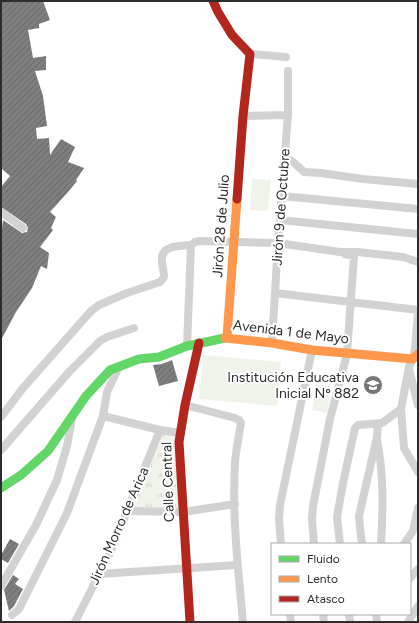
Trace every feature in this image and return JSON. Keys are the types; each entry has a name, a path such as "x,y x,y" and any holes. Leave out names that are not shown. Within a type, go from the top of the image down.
{"street":[{"path":"213,1 232,35 250,54 286,57"},
{"name":"Jirón 28 de Julio","path":"227,337 243,116 250,54"},
{"name":"Jirón 9 de Octubre","path":"272,343 288,115 288,71"},
{"path":"243,116 288,115"},
{"path":"284,159 292,161 304,172 321,173 363,180 418,184"},
{"path":"282,196 418,209"},
{"path":"1,212 23,228"},
{"path":"280,220 418,234"},
{"path":"1,417 23,388 91,311 127,293 162,281 164,274 162,254 169,248 191,245 200,241 278,243 340,252 354,256 347,354 330,419 313,506 312,519 314,543"},
{"path":"187,346 191,245"},
{"path":"340,252 358,252 403,257 418,262"},
{"path":"275,293 418,310"},
{"path":"418,313 413,360 401,409 404,448 418,472"},
{"path":"1,450 69,372 100,341 107,337 134,328"},
{"name":"Avenida 1 de Mayo","path":"1,488 21,475 48,451 86,396 110,370 139,359 159,356 187,346 227,337 312,350 413,360"},
{"name":"Calle Central","path":"190,622 179,442 185,405 199,344"},
{"path":"281,543 279,518 280,505 312,350"},
{"path":"413,360 418,405"},
{"path":"12,615 19,609 67,513 103,416 107,392 118,369 123,364"},
{"path":"185,405 235,418 241,423 235,462 235,504 237,565 243,622"},
{"path":"340,543 337,517 355,428 358,425 382,423 401,409"},
{"path":"1,586 36,525 57,480 67,446 73,414"},
{"path":"103,416 160,430 181,433"},
{"path":"362,543 359,516 377,437 378,424"},
{"name":"Jirón Morro de Arica","path":"75,622 110,553 160,430"},
{"path":"377,437 381,458 383,514 381,543"},
{"path":"127,511 183,512 235,504"},
{"path":"405,543 413,531 418,508"},
{"path":"99,574 237,565"},
{"path":"411,577 418,568"},
{"path":"408,622 418,606"}],"green space":[{"path":"252,179 271,180 268,211 250,210"},
{"path":"203,355 281,362 277,406 199,399"},
{"path":"316,384 332,387 327,413 312,410"},
{"path":"162,432 177,436 180,508 131,508"}],"building":[{"path":"1,1 43,1 50,20 39,24 39,28 28,30 33,58 46,56 46,70 35,71 43,96 47,126 36,128 37,139 49,138 50,155 61,139 75,147 68,162 84,168 76,180 77,181 50,212 56,217 51,228 53,230 40,247 49,253 47,269 41,266 32,288 16,312 1,340 1,237 3,220 22,233 27,232 28,228 26,224 1,207 1,187 10,176 1,168"},
{"path":"172,360 178,381 159,386 153,365 162,364"},
{"path":"10,539 19,544 8,563 1,559 1,555"},
{"path":"13,575 19,579 15,584 23,589 14,606 9,611 4,590"}],"traffic: fast":[{"path":"1,488 21,475 48,451 86,396 110,370 139,359 159,357 187,346 225,338"}],"traffic: slow":[{"path":"227,337 237,199"},
{"path":"225,338 272,343 312,350 413,359 418,354"}],"traffic: jam":[{"path":"213,1 232,35 250,54 243,116 237,199"},
{"path":"190,622 179,442 185,405 199,343"}],"place":[{"name":"Institución Educativa Inicial Nº 882","path":"373,385"}]}
